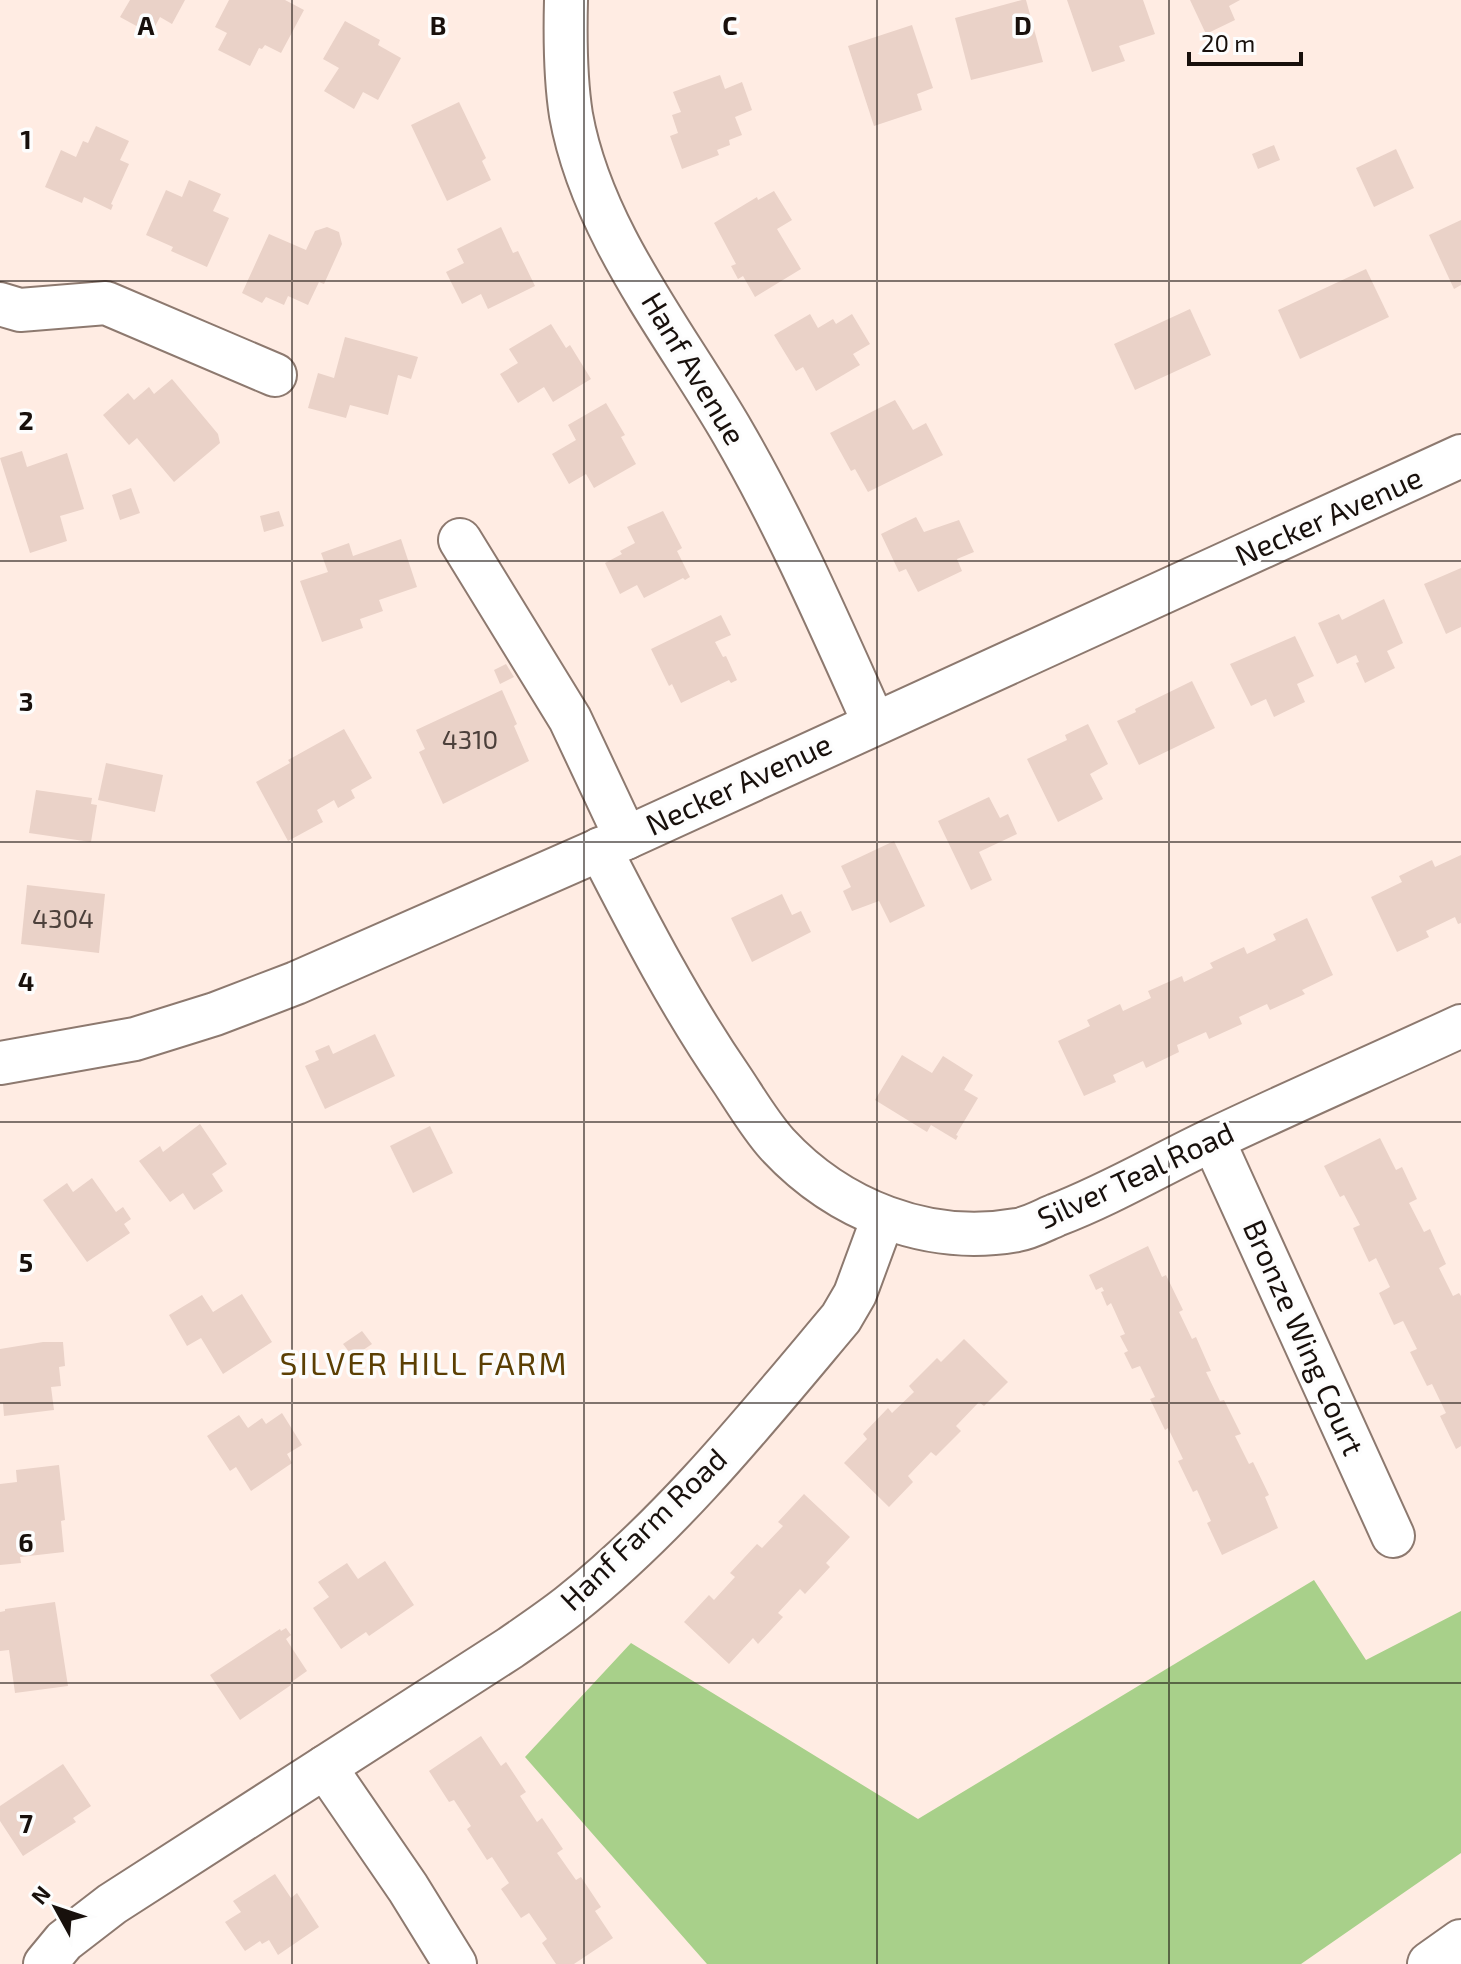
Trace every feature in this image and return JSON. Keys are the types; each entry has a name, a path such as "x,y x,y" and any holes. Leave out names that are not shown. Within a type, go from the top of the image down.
{"highway":[{"path":"1430,1964 1461,1942"}],"street":[{"name":"Hanf Avenue","path":"566,0 565,56 571,116 600,208 665,326 733,433 796,551 874,723"},
{"path":"10,307 106,303 275,375"},
{"name":"Necker Avenue","path":"0,1063 135,1039 215,1014 388,943 613,844 1461,456"},
{"name":"Silver Teal Road","path":"460,540 570,719 613,844 668,981 723,1067 778,1144 843,1197 883,1218 924,1230 969,1235 1019,1230 1086,1204 1213,1140 1461,1026"},
{"name":"Bronze Wing Court","path":"1213,1140 1393,1536"},
{"name":"Hanf Farm Road","path":"45,1964 64,1941 112,1904 510,1648 570,1605 635,1546 742,1434 841,1318 855,1294 883,1218"},
{"path":"325,1767 408,1888 455,1964"}],"green space":[{"path":"1314,1580 1366,1660 1461,1611 1461,1853 1301,1964 707,1964 525,1757 631,1643 918,1819"}],"building":[{"path":"130,0 185,0 172,24 160,17 151,34 120,17"},
{"path":"229,0 285,0 304,10 281,53 265,45 259,48 250,66 218,50 227,33 215,27"},
{"path":"1026,0 1043,62 971,80 955,18"},
{"path":"1067,0 1143,0 1155,34 1119,46 1125,61 1092,72"},
{"path":"1190,0 1240,0 1229,6 1235,20 1206,34"},
{"path":"345,21 380,40 378,45 401,58 378,100 363,92 354,109 324,91 339,68 323,59"},
{"path":"912,25 933,88 917,94 922,110 874,126 848,46"},
{"path":"720,75 725,89 742,82 752,110 735,117 742,135 729,140 730,145 717,150 719,155 682,169 670,136 678,133 672,115 681,112 673,92"},
{"path":"459,102 486,158 482,161 491,180 447,201 411,125"},
{"path":"96,126 129,141 120,160 129,164 111,210 84,197 82,203 45,187 61,150 76,157 83,141 88,143"},
{"path":"1274,145 1280,160 1258,169 1252,154"},
{"path":"1396,149 1414,188 1374,207 1356,168"},
{"path":"189,180 221,194 213,211 229,218 207,267 171,251 173,247 146,235 166,190 182,197"},
{"path":"774,191 792,220 777,229 801,269 755,297 743,276 738,279 731,266 736,264 714,223 757,197 758,200"},
{"path":"1461,220 1461,285 1454,289 1429,235"},
{"path":"327,227 339,232 342,244 324,284 319,282 308,305 288,296 284,305 266,297 262,303 242,293 269,234 306,250 315,231"},
{"path":"501,227 513,253 518,251 535,286 488,309 481,294 462,304 446,272 464,263 457,249"},
{"path":"1366,269 1389,317 1300,359 1278,310"},
{"path":"1190,309 1211,355 1135,390 1114,344"},
{"path":"810,314 818,328 833,319 836,324 852,314 870,344 853,354 860,365 816,391 803,367 796,371 774,335"},
{"path":"551,324 566,348 570,345 591,379 553,402 544,387 518,403 500,374 518,363 509,349"},
{"path":"345,337 418,357 411,379 398,375 388,415 350,405 346,418 308,408 318,373 334,378"},
{"path":"172,379 218,434 220,443 174,482 137,438 129,445 103,415 128,393 134,400 149,387 154,394"},
{"path":"895,400 913,430 926,423 943,455 868,492 855,469 851,471 830,433"},
{"path":"606,403 625,435 621,437 636,464 594,488 586,474 569,484 552,454 576,440 568,425"},
{"path":"22,451 27,467 67,453 84,509 60,516 67,541 30,553 0,458"},
{"path":"131,488 140,513 120,520 112,495"},
{"path":"279,511 284,526 264,532 260,516"},
{"path":"663,511 682,548 677,551 690,577 644,598 637,585 620,594 605,563 635,543 627,527"},
{"path":"916,517 924,532 959,520 974,552 957,559 962,571 918,592 906,569 899,572 881,534"},
{"path":"401,539 417,587 379,600 383,611 360,619 363,628 322,642 300,581 328,572 321,553 349,543 353,556"},
{"path":"1461,568 1461,627 1446,634 1424,584"},
{"path":"1384,599 1403,643 1387,651 1395,668 1365,683 1356,663 1359,662 1356,655 1337,664 1318,623 1339,614 1342,620"},
{"path":"721,615 731,635 715,642 723,657 726,656 737,680 731,683 729,680 681,703 651,649"},
{"path":"1295,636 1314,676 1297,684 1305,702 1274,717 1266,699 1251,706 1230,664"},
{"path":"506,664 514,677 500,684 494,670"},
{"path":"1192,681 1215,728 1139,765 1117,721"},
{"path":"502,690 529,761 443,804 419,752 425,749 416,730"},
{"path":"1088,724 1108,764 1090,774 1103,799 1058,822 1027,759 1067,740 1065,735"},
{"path":"344,729 372,778 351,790 355,798 338,808 334,800 317,810 323,822 288,841 256,782"},
{"path":"106,763 163,775 155,812 98,800"},
{"path":"36,790 92,798 91,804 97,805 91,842 29,833"},
{"path":"989,797 1000,818 1008,814 1017,834 979,852 992,880 971,890 938,821"},
{"path":"894,841 925,906 890,923 879,901 852,911 843,891 851,887 841,866"},
{"path":"1461,855 1461,923 1458,924 1455,917 1426,931 1429,937 1397,952 1371,897 1402,882 1399,876 1432,860 1435,867"},
{"path":"27,885 105,894 99,953 21,944"},
{"path":"782,894 792,915 801,911 811,932 752,962 731,918"},
{"path":"1307,918 1333,975 1302,990 1305,994 1270,1010 1267,1004 1239,1017 1242,1024 1209,1039 1206,1032 1177,1045 1179,1052 1146,1068 1143,1061 1113,1075 1116,1082 1084,1096 1058,1041 1090,1026 1087,1020 1120,1004 1123,1011 1151,998 1148,991 1182,976 1184,982 1213,968 1210,963 1244,947 1247,954 1276,940 1273,934"},
{"path":"375,1034 395,1076 325,1109 305,1066 319,1060 315,1051 329,1045 333,1054"},
{"path":"902,1055 932,1073 943,1056 973,1075 964,1090 978,1098 956,1140 931,1125 927,1132 875,1100"},
{"path":"200,1124 227,1164 212,1174 223,1191 194,1210 183,1193 170,1202 139,1161 160,1146 163,1152"},
{"path":"430,1126 453,1173 413,1193 390,1146"},
{"path":"1380,1138 1396,1170 1402,1167 1417,1199 1409,1203 1424,1232 1430,1229 1446,1264 1439,1268 1453,1296 1459,1293 1461,1296 1461,1446 1456,1449 1440,1416 1446,1413 1432,1384 1427,1386 1410,1352 1417,1349 1403,1321 1394,1325 1379,1293 1390,1287 1376,1258 1369,1262 1353,1228 1360,1225 1344,1195 1340,1197 1324,1166"},
{"path":"92,1178 116,1212 123,1207 131,1219 124,1224 130,1233 87,1262 43,1200 67,1183 73,1192"},
{"path":"1148,1246 1162,1277 1166,1275 1183,1310 1179,1312 1192,1339 1196,1337 1211,1371 1206,1372 1220,1401 1224,1400 1241,1434 1235,1436 1249,1464 1253,1462 1269,1495 1265,1497 1278,1528 1222,1555 1207,1523 1211,1521 1197,1490 1193,1492 1178,1461 1183,1459 1150,1399 1155,1397 1140,1366 1132,1369 1124,1353 1128,1351 1120,1336 1125,1334 1111,1303 1107,1306 1102,1287 1096,1290 1089,1275"},
{"path":"242,1294 272,1342 223,1374 201,1338 187,1346 169,1315 202,1295 213,1312"},
{"path":"362,1331 372,1344 353,1357 343,1344"},
{"path":"964,1339 1008,1382 984,1406 979,1402 956,1426 961,1431 936,1456 931,1452 908,1476 913,1482 889,1507 844,1463 867,1439 863,1434 888,1408 892,1413 914,1392 909,1386 937,1358 941,1362"},
{"path":"63,1342 65,1366 59,1367 61,1386 51,1387 54,1410 4,1416 3,1403 0,1403 0,1349"},
{"path":"282,1413 302,1445 287,1454 292,1463 251,1491 236,1467 230,1471 207,1436 239,1415 248,1428 262,1418 266,1424"},
{"path":"59,1465 65,1520 61,1521 64,1552 20,1557 21,1563 0,1565 0,1484 17,1482 16,1470"},
{"path":"804,1494 850,1537 826,1563 830,1567 805,1594 800,1589 778,1613 783,1617 758,1644 753,1638 729,1664 684,1622 709,1595 714,1600 735,1577 730,1573 757,1544 762,1548 783,1526 778,1522"},
{"path":"385,1561 414,1605 369,1636 366,1632 341,1649 313,1608 329,1597 318,1582 347,1563 358,1579"},
{"path":"55,1602 68,1686 15,1693 9,1650 0,1651 0,1612"},
{"path":"286,1628 291,1635 286,1639 307,1671 240,1720 210,1675"},
{"path":"481,1736 501,1766 506,1762 526,1792 520,1796 537,1822 542,1818 563,1849 557,1853 576,1880 581,1877 601,1907 595,1911 613,1938 574,1964 556,1964 542,1943 547,1939 529,1913 521,1918 501,1889 509,1883 492,1857 487,1860 467,1829 471,1826 454,1800 449,1802 429,1771"},
{"path":"63,1764 91,1806 73,1818 76,1822 23,1856 0,1821 0,1806"},
{"path":"275,1874 291,1898 297,1893 319,1927 278,1955 269,1940 262,1944 260,1941 245,1951 225,1922 241,1912 233,1901"}],"district":[{"name":"SILVER HILL FARM","path":"424,1364"}]}
